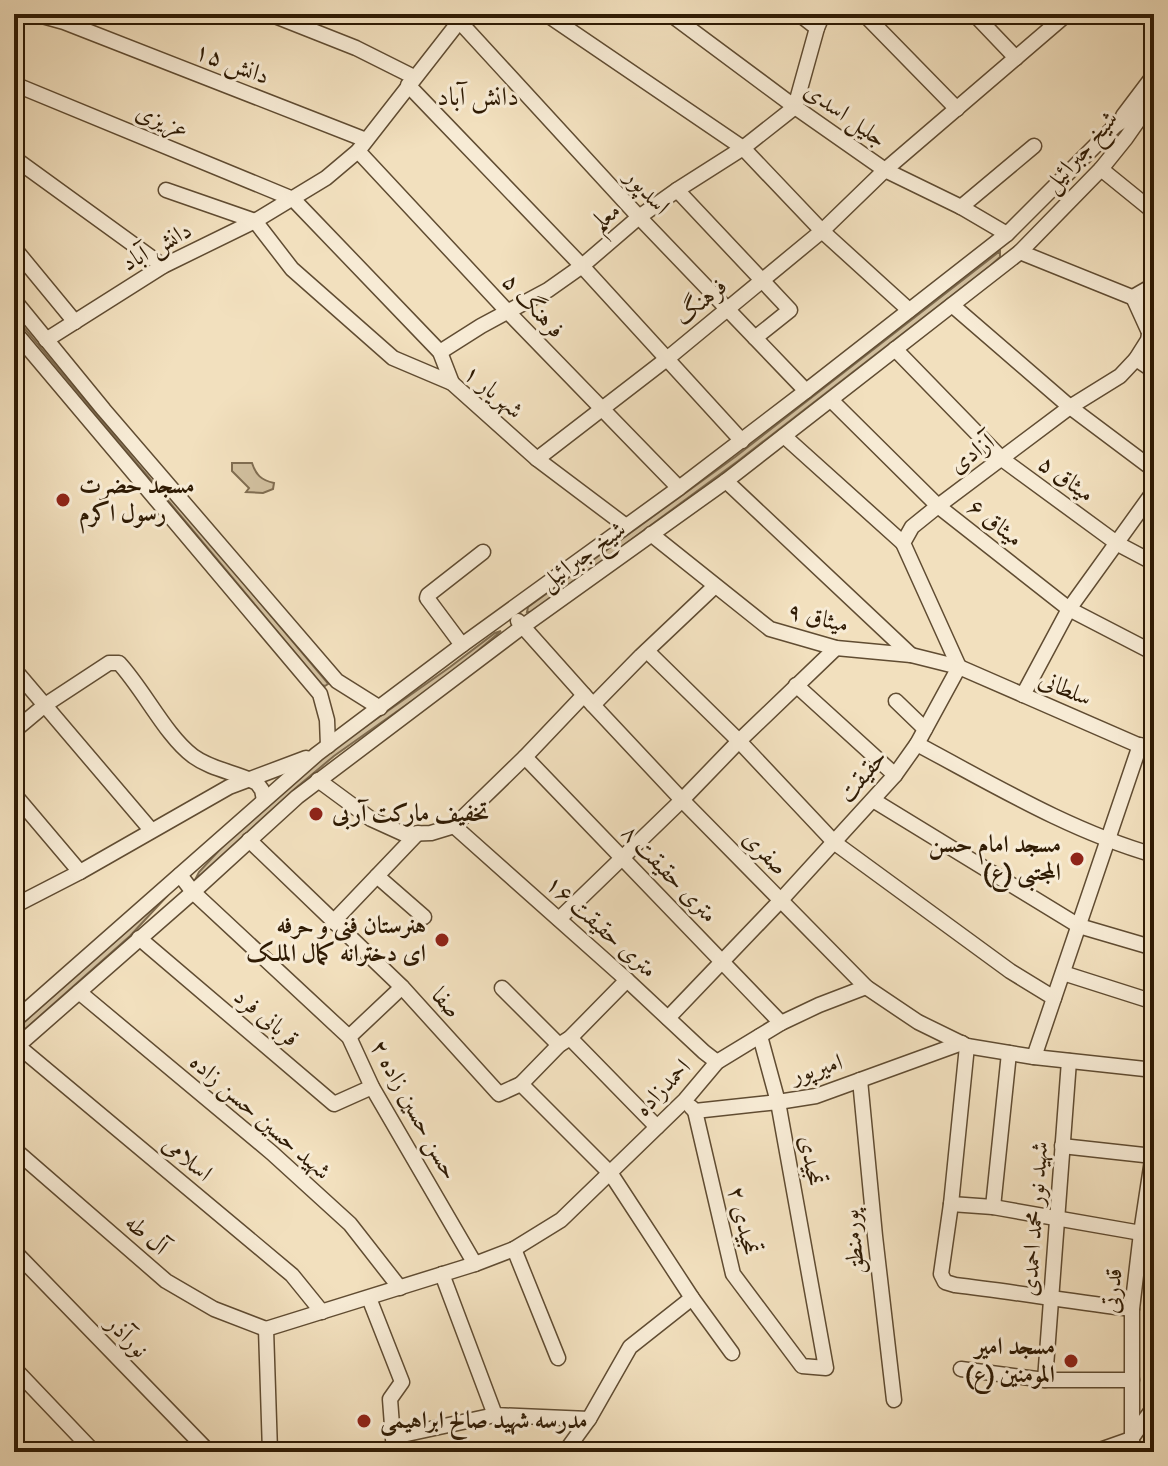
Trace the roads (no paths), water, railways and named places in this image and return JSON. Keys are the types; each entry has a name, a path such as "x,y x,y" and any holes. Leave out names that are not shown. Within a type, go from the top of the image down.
{"street":[{"name":"دانش ۱۵","path":"35,14 64,22 362,146"},
{"path":"270,14 356,48 411,81 742,441"},
{"path":"445,14 462,18"},
{"path":"546,14 743,148 822,231 909,310"},
{"name":"جلیل اسدی","path":"670,14 885,170 961,207 1007,234"},
{"path":"795,107 820,21 799,14"},
{"path":"864,14 957,109"},
{"path":"974,14 1016,58"},
{"name":"فرهنگ","path":"537,459 668,358 822,231 885,170 1067,14"},
{"name":"دانش آباد","path":"46,340 163,266 255,221 326,178 362,146 462,18"},
{"name":"اسدپور","path":"462,18 639,217 806,391"},
{"path":"1115,126 1154,75"},
{"name":"عزیزی","path":"14,84 293,199"},
{"name":"شیخ جبرائیل","path":"14,1021 322,750 742,441 1007,234 1115,126 1152,104"},
{"name":"شیخ جبرائیل","path":"16,1047 318,780 522,627 726,481 1020,252 1101,169 1152,104"},
{"name":"معلم","path":"440,352 548,290 582,266 639,217 743,148 795,107"},
{"name":"فرهنگ ۵","path":"362,146 508,312 679,488"},
{"path":"961,207 1034,146"},
{"path":"14,158 163,266"},
{"path":"1101,169 1154,212"},
{"path":"166,190 255,221"},
{"path":"677,190 790,310 755,338"},
{"path":"293,199 440,352 452,383"},
{"name":"شهریار ۱","path":"255,221 292,269 393,358 452,383 537,459 626,526"},
{"path":"14,248 75,322"},
{"path":"1020,252 1154,305"},
{"path":"1133,297 1154,285"},
{"path":"1133,297 1150,333"},
{"path":"14,300 337,681 380,708"},
{"path":"952,305 1070,407 1154,470"},
{"name":"آزادی","path":"903,543 912,527 938,506 1070,407 1120,376 1136,359 1150,333 1154,305"},
{"path":"14,331 320,694 327,720 322,750 229,787 14,906"},
{"name":"میثاق ۵","path":"895,349 1002,459 1118,544 1154,563"},
{"path":"1136,359 1154,371"},
{"name":"میثاق ۶","path":"831,400 938,506 1069,609 1154,653"},
{"path":"784,436 903,543 959,667"},
{"path":"726,481 911,655"},
{"path":"1023,695 1069,609 1154,491"},
{"name":"میثاق ۹","path":"651,534 770,629 836,648 911,655 959,667"},
{"path":"462,645 427,598 483,552"},
{"path":"318,780 371,819 404,834 431,833 454,826 525,757 647,651 715,586"},
{"name":"صفری","path":"510,611 682,800 866,987 918,1022 965,1044 1034,1057 1154,1070"},
{"path":"559,919 836,648"},
{"path":"647,651 739,741 835,843 1010,971 1054,998"},
{"path":"14,731 45,705 109,663 119,663 191,755 208,765 257,783 264,800"},
{"name":"سلطانی","path":"959,667 1147,748"},
{"name":"حقیقت","path":"668,1018 835,843 895,775 917,744 959,667"},
{"path":"14,669 151,830"},
{"path":"320,694 332,689 337,681"},
{"path":"796,685 895,775"},
{"path":"896,701 925,729"},
{"path":"917,744 1044,811 1107,840 1154,855"},
{"path":"1034,1057 1107,840 1147,748"},
{"name":"۸ متری حقیقت","path":"525,757 781,1023"},
{"path":"14,794 80,872"},
{"path":"873,800 1079,926 1154,948"},
{"name":"۱۶ متری حقیقت","path":"454,826 717,1062"},
{"path":"333,922 418,833"},
{"name":"صفا","path":"249,840 402,987 499,1094 521,1084"},
{"name":"حسن حسین زاده ۲","path":"180,875 193,892 349,1037 372,1087 475,1264"},
{"path":"377,876 424,917"},
{"name":"قربانی فرد","path":"139,938 334,1104 372,1087"},
{"path":"1063,973 1154,1002"},
{"path":"627,980 521,1084 611,1174 732,1353"},
{"path":"349,1037 402,987"},
{"name":"احمدزاده","path":"266,1329 514,1249 561,1220 657,1127 690,1106 717,1062 781,1023 866,987"},
{"path":"502,988 657,1127"},
{"name":"شهید حسین حسن زاده","path":"79,992 272,1153 350,1224 400,1288"},
{"name":"تمجیدی","path":"760,1036 778,1102 826,1368 802,1366"},
{"path":"965,1044 951,1204 941,1274 945,1282 1132,1309"},
{"name":"امیرپور","path":"690,1106 778,1102 816,1096 965,1044"},
{"name":"اسلامی","path":"16,1047 292,1275 322,1312"},
{"path":"993,1207 1009,1053"},
{"name":"شهید نور محمد احمدی","path":"1045,1380 1069,1061"},
{"name":"پورمنطق","path":"860,1080 894,1400"},
{"name":"تمجیدی ۲","path":"690,1106 733,1274 802,1366"},
{"path":"1062,1146 1153,1151"},
{"name":"آل طه","path":"14,1149 166,1281 214,1309 266,1329"},
{"name":"قدرتی","path":"1131,1446 1132,1309 1153,1151"},
{"path":"951,1204 993,1207 1141,1233"},
{"path":"514,1249 558,1358"},
{"name":"نورآذر","path":"14,1251 209,1452"},
{"path":"442,1274 495,1415"},
{"path":"369,1298 402,1382 390,1399 394,1445 495,1415 589,1419"},
{"path":"565,1452 589,1419 630,1347 692,1298"},
{"path":"266,1329 270,1452"},
{"path":"14,1368 94,1452"},
{"path":"961,1369 1045,1380 1132,1380"},
{"path":"1094,1452 1131,1446 1154,1407"}],"place":[{"name":"مسجد حضرت رسول اکرم","path":"63,500"},
{"name":"تخفیف مارکت آربی","path":"316,814"},
{"name":"مسجد امام حسن المجتبی (ع)","path":"1077,859"},
{"name":"هنرستان فنی و حرفه ای دخترانه کمال الملک","path":"442,940"},
{"name":"مسجد امیر المومنین (ع)","path":"1071,1361"},
{"name":"مدرسه شهید صالح ابراهیمی","path":"364,1421"}],"district":[{"name":"دانش آباد","path":"478,97"}]}
